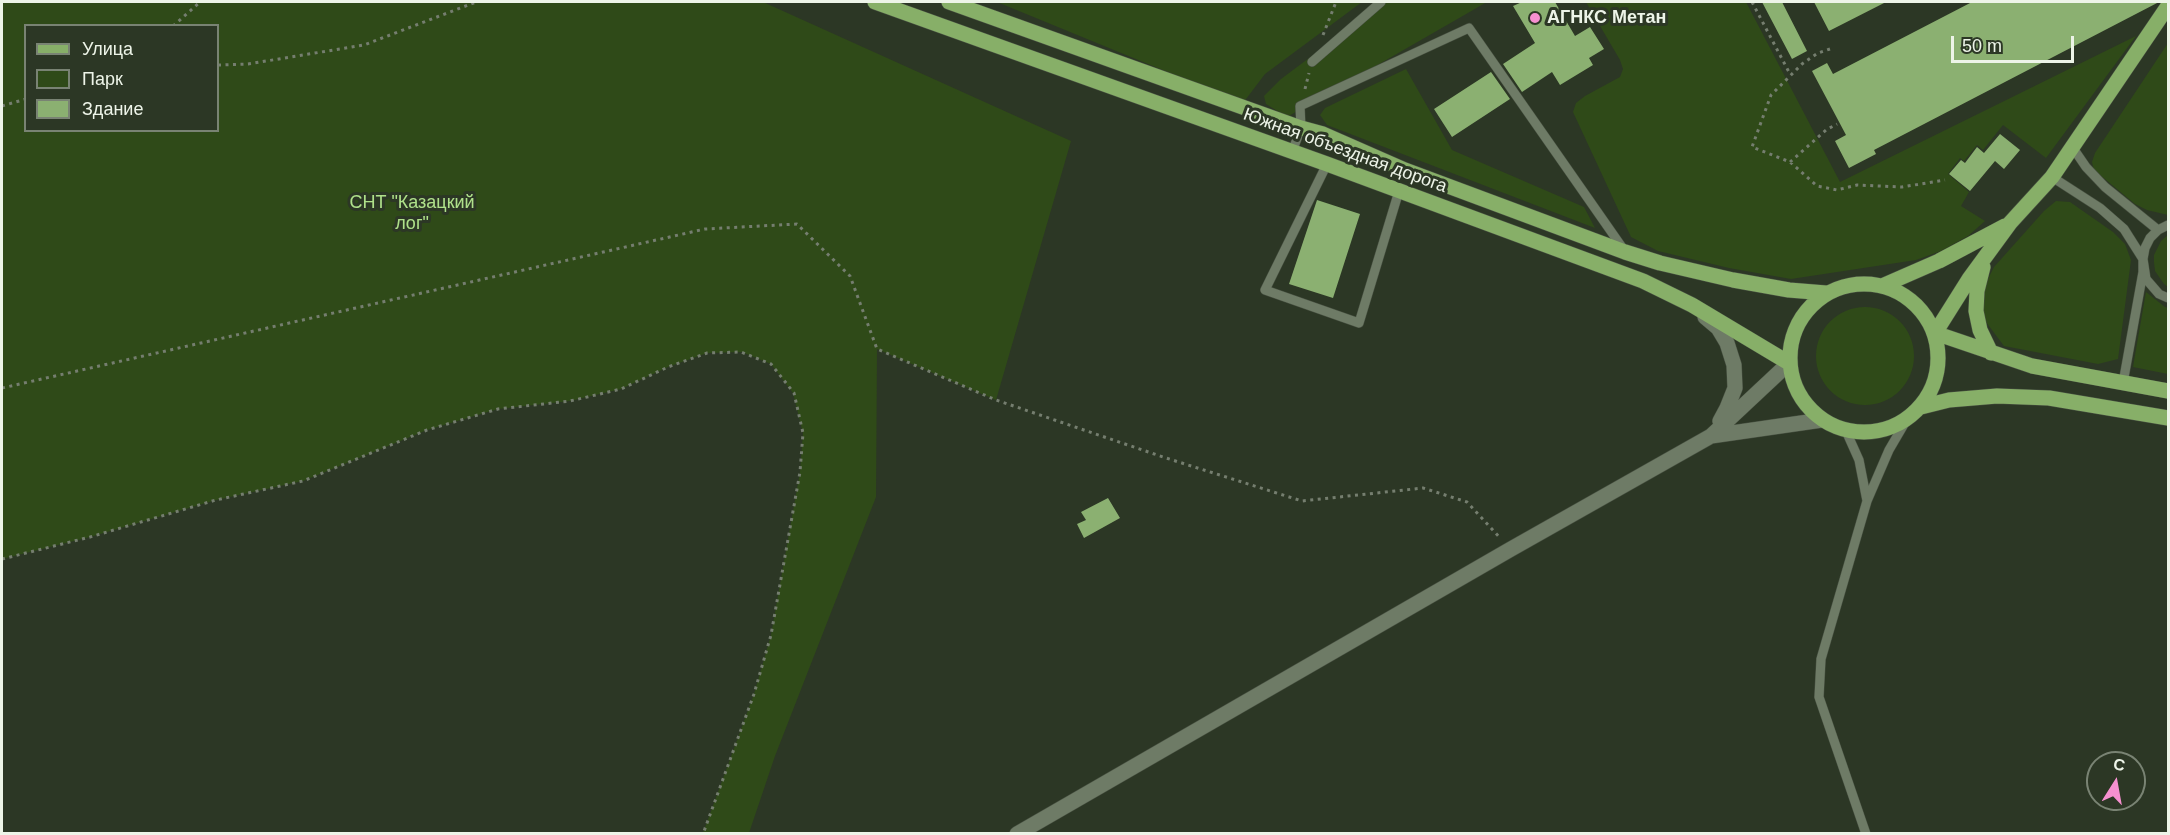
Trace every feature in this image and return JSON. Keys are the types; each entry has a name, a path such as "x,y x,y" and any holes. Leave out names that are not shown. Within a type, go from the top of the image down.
{"main road":[{"name":"Южная объездная дорога","path":"875,2 1328,164 1643,281 1692,305 1789,363"},
{"name":"Южная объездная дорога","path":"949,2 1323,134 1405,170 1625,252 1660,263 1733,280 1789,290 1826,293"},
{"path":"1935,333 2010,223 2052,177 2073,148 2169,6"},
{"path":"1884,285 1939,261 2010,223"},
{"path":"1991,353 1980,330 1976,311 1977,291 1988,255 2010,223"},
{"path":"1864,283 1884,285 1906,296 1924,312 1935,333 1940,359 1934,385 1921,407 1905,421 1877,432 1846,430 1822,420 1805,404 1794,385 1789,363 1791,342 1798,323 1810,306 1826,293 1844,285 1864,283"},
{"path":"1935,333 2032,366 2169,391"},
{"path":"1921,407 1949,400 2008,396 2049,398 2169,418"}],"street":[{"path":"1692,305 1718,328 1734,365 1735,388 1711,436"},
{"path":"1017,834 1510,549 1711,436 1789,363"},
{"path":"1711,436 1822,420"}],"lane":[{"path":"1312,62 1381,2"},
{"path":"1292,152 1301,128 1300,106 1469,28 1625,252"},
{"path":"2073,148 2104,187 2158,230"},
{"path":"1328,164 1265,290 1359,323 1399,192"},
{"path":"2052,177 2100,208 2124,229 2143,259 2146,279 2159,294 2169,298"},
{"path":"2123,383 2143,272 2145,248 2150,238 2158,230 2169,225"},
{"path":"1866,834 1819,697 1821,659 1866,501 1905,421"},
{"path":"1846,430 1859,460 1866,501"}],"path":[{"path":"175,24 200,2"},
{"path":"219,65 248,64 364,45 476,2"},
{"path":"1752,2 1790,74"},
{"path":"1830,49 1818,53 1790,74 1771,95 1752,147 1790,162 1817,186 1837,190 1857,185 1902,187 1945,180"},
{"path":"2,106 24,100"},
{"path":"1790,162 1826,130 1837,124"},
{"path":"2,388 705,229 797,224 850,276 877,349 996,400 1302,501 1423,488 1467,502 1510,549"},
{"path":"2,559 90,537 216,500 303,481 427,430 498,409 570,401 621,389 668,367 707,353 741,352 771,364 794,393 803,433 800,472 771,635 754,694 703,834"}],"green space":[{"name":"СНТ \"Казацкий лог\"","path":"2,2 763,2 1071,141 996,400 877,349 876,497 775,756 749,833 703,833 754,694 771,635 800,472 803,433 793,393 771,364 742,352 707,353 668,367 621,389 570,401 498,409 427,430 303,481 216,500 90,537 2,559"},
{"path":"997,2 1362,2 1265,74 1243,103"},
{"path":"1384,2 1487,2 1287,117 1266,104 1264,96 1281,79"},
{"path":"1586,2 1746,2 1840,182 2136,36 2046,158 2003,125 1983,150 1977,145 1964,161 1960,158 1948,174 1969,192 1961,206 1985,221 1968,236 1941,251 1916,260 1791,279 1729,268 1658,251 1631,237 1573,112 1576,103 1620,77 1623,69"},
{"path":"2168,43 2168,215 2147,210 2135,204 2094,170 2092,162 2095,153"},
{"path":"1406,69 1452,150 1584,207 1595,228 1327,125 1320,115 1325,108"},
{"path":"2056,201 2070,202 2113,232 2125,244 2131,260 2118,359 2098,364 2004,346 1983,318 1981,293 1994,267 2044,211"},
{"path":"2168,235 2168,287 2155,271 2154,255 2161,241"},
{"path":"2146,292 2168,308 2168,374 2133,367"},
{"path":"1865,307 1884,311 1900,321 1910,337 1914,356 1910,375 1900,391 1884,401 1865,405 1846,401 1830,391 1820,375 1816,356 1820,337 1830,321 1846,311"}],"building":[{"path":"1522,2 1555,2 1575,36 1590,27 1604,49 1589,58 1593,65 1560,85 1552,72 1522,92 1503,64 1535,43 1513,6"},
{"path":"1762,2 1782,2 1807,51 1792,59"},
{"path":"1814,2 1886,2 1829,31"},
{"path":"1972,2 2159,2 1874,150 1876,154 1849,168 1835,141 1846,135 1812,71 1827,63 1833,74"},
{"path":"1491,72 1510,99 1452,137 1434,109"},
{"path":"2000,134 2020,150 2004,169 1995,161 1970,191 1949,174 1961,160 1965,163 1977,147 1984,153"},
{"path":"1317,200 1360,214 1333,298 1289,284"},
{"path":"1108,498 1120,518 1084,538 1077,524 1086,520 1081,512"}],"place":[{"name":"АГНКС Метан","path":"1535,18"}]}
